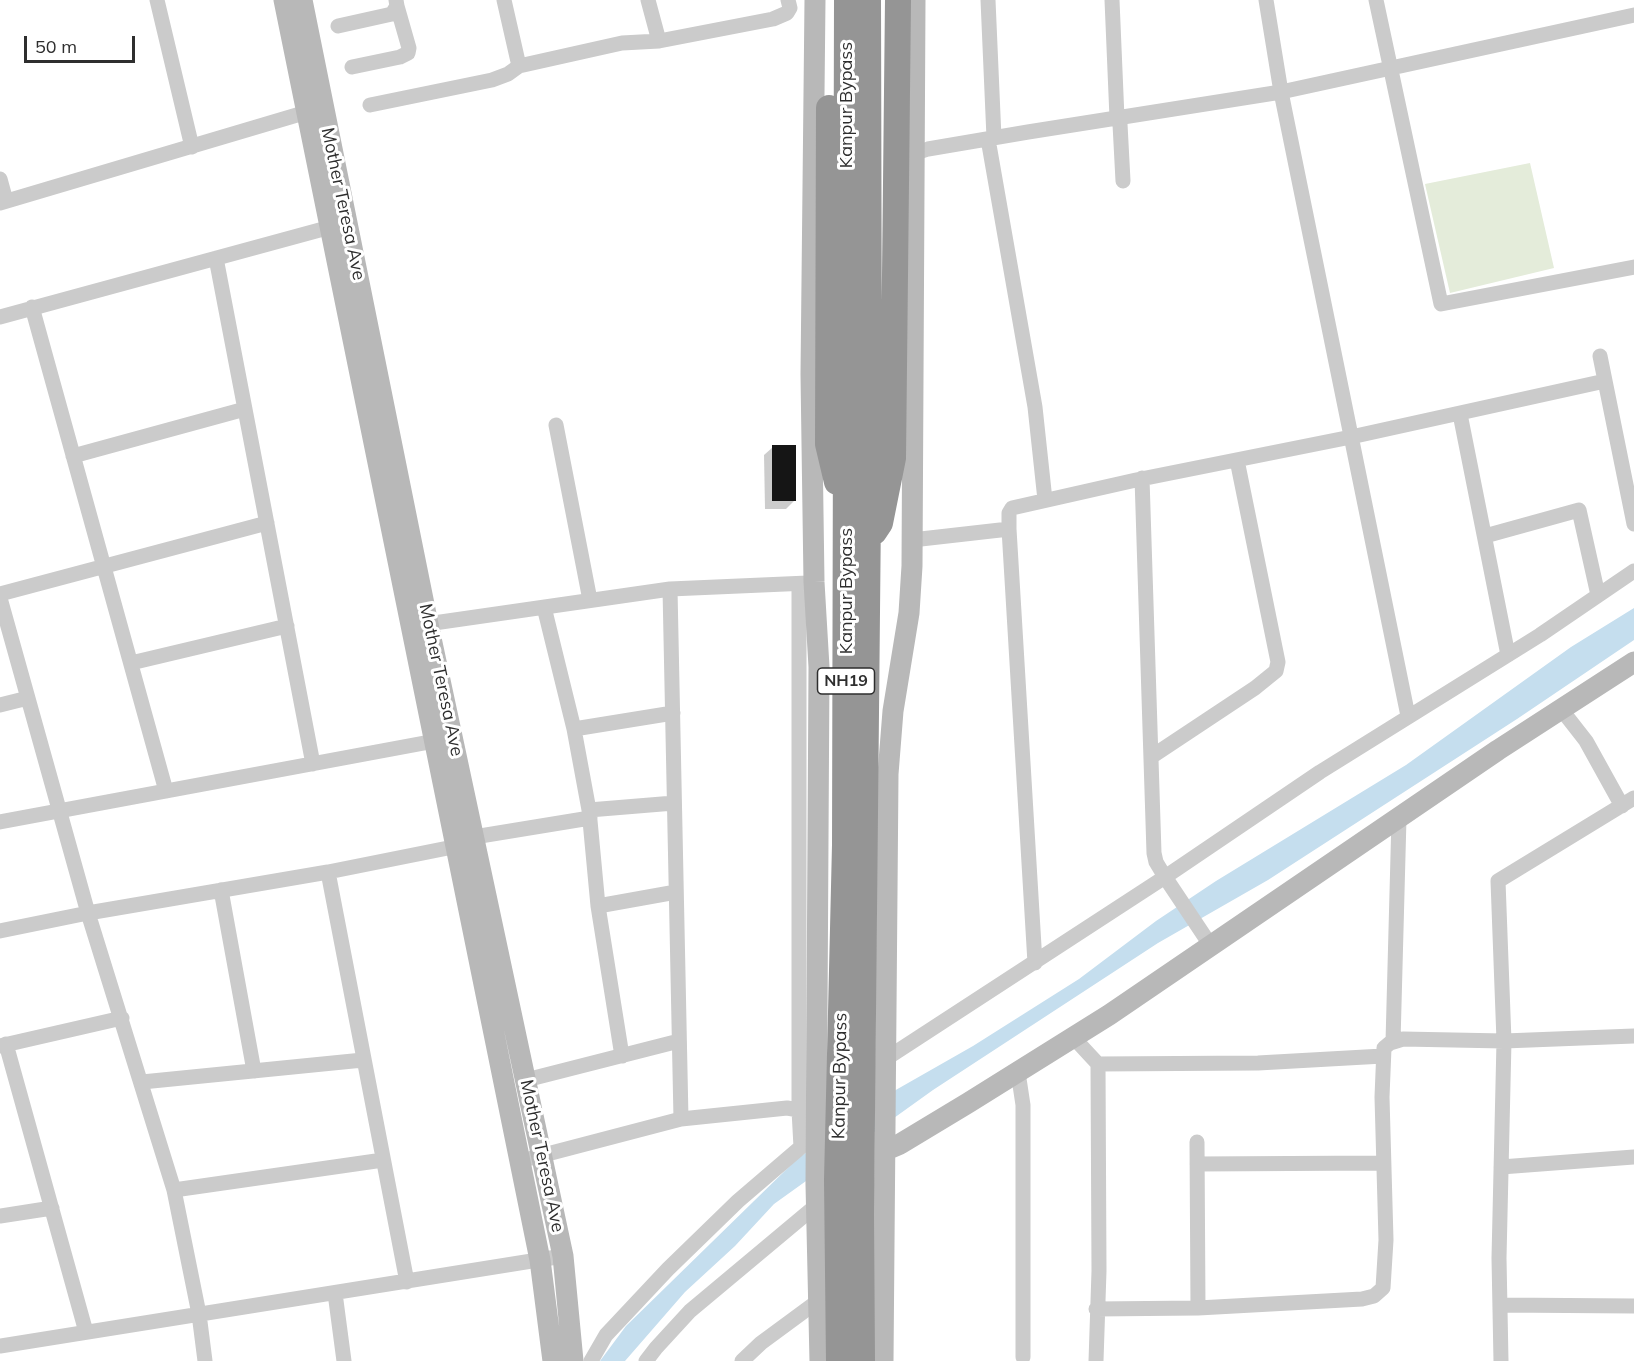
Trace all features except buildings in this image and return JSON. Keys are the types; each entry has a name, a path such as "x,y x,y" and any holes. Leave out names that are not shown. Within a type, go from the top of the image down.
{"highway":[{"path":"830,0 828,444 847,522"},
{"name":"Kanpur Bypass","path":"839,1361 837,1180 845,844 847,522 847,0"},
{"name":"Kanpur Bypass","path":"862,1361 861,1214 869,411 868,0"},
{"path":"867,543 880,524 893,458 898,0"}],"street":[{"path":"157,0 192,147"},
{"path":"284,0 307,112 338,225 420,625 435,741 468,842 520,1161 540,1260 553,1361"},
{"name":"Mother Teresa Ave","path":"302,0 338,225"},
{"path":"504,0 519,66"},
{"path":"648,0 659,40"},
{"path":"370,105 492,80 508,74 519,66 622,43 659,40 773,19 788,13 790,8 788,0"},
{"path":"812,1141 799,1110 815,0"},
{"path":"883,1361 888,774 893,711 909,613 912,540 916,153 915,0"},
{"path":"988,0 991,139 1035,407 1045,500"},
{"path":"1112,0 1117,118 1120,124 1123,181"},
{"path":"1266,0 1281,92 1408,716"},
{"path":"1376,0 1441,304 1634,267"},
{"path":"338,26 392,14 397,3"},
{"path":"352,67 400,57 408,52 409,48 397,3"},
{"path":"916,153 928,149 1281,92 1634,15"},
{"path":"0,178 3,202 307,112"},
{"path":"0,317 338,225"},
{"path":"216,258 313,764"},
{"path":"32,307 166,791"},
{"path":"1600,356 1634,524"},
{"path":"1035,963 1009,529 1009,513 1012,508 1142,478 1351,437 1605,381"},
{"path":"74,456 244,409"},
{"path":"1460,414 1508,655"},
{"path":"556,425 590,600"},
{"path":"1151,757 1255,688 1276,671 1278,662 1237,460"},
{"path":"1142,478 1154,853 1165,878 1211,946"},
{"path":"1485,536 1579,510 1598,595"},
{"path":"205,1361 199,1314 174,1190 88,913 28,698 4,628 0,596 267,523"},
{"path":"912,540 1009,529"},
{"path":"885,1060 1165,878 1320,772 1508,655 1634,571"},
{"path":"420,625 670,589 806,583"},
{"path":"806,583 819,667 812,1141 817,1194 820,1361"},
{"path":"670,589 681,1119"},
{"path":"544,607 574,729 589,814 598,906 622,1056"},
{"name":"Mother Teresa Ave","path":"420,625 468,842 526,1080 563,1256 573,1361"},
{"path":"130,663 286,626"},
{"path":"886,1143 900,1144 1073,1037 1634,662"},
{"path":"0,705 28,698"},
{"path":"1501,1361 1501,1167 1504,1041 1498,881 1628,802 1561,709"},
{"path":"574,729 673,713"},
{"path":"0,822 435,741"},
{"path":"0,931 88,913 328,872 589,814 674,803"},
{"path":"1393,1042 1399,818"},
{"path":"328,872 407,1282"},
{"path":"221,890 254,1071"},
{"path":"598,906 676,892"},
{"path":"86,1332 3,1045 122,1018"},
{"path":"1096,1309 1198,1308 1362,1299 1374,1296 1383,1288 1386,1240 1382,1097 1384,1048 1403,1039 1504,1041 1634,1036"},
{"path":"1073,1037 1098,1064 1099,1271 1096,1361"},
{"path":"526,1080 680,1041"},
{"path":"1098,1064 1258,1063 1383,1056"},
{"path":"142,1082 363,1060"},
{"path":"1017,1072 1023,1105 1023,1357"},
{"path":"520,1161 681,1119 787,1108 799,1110"},
{"path":"591,1361 606,1335 668,1269 738,1201 812,1141"},
{"path":"1197,1142 1198,1308"},
{"path":"1501,1167 1634,1157"},
{"path":"174,1190 383,1160"},
{"path":"1197,1164 1383,1163"},
{"path":"646,1361 690,1311 817,1194"},
{"path":"0,1216 52,1208"},
{"path":"0,1346 563,1256"},
{"path":"335,1293 344,1361"},
{"path":"742,1361 761,1343 818,1301"},
{"path":"1500,1305 1634,1306"}],"green space":[{"path":"1530,163 1554,268 1450,293 1425,184"}],"water":[{"path":"1634,608 1634,640 1517,719 1268,880 1158,943 933,1090 774,1204 735,1246 685,1292 625,1361 600,1361 626,1326 797,1159 894,1091 973,1046 1079,979 1156,921 1216,881 1406,765 1571,647"}]}
